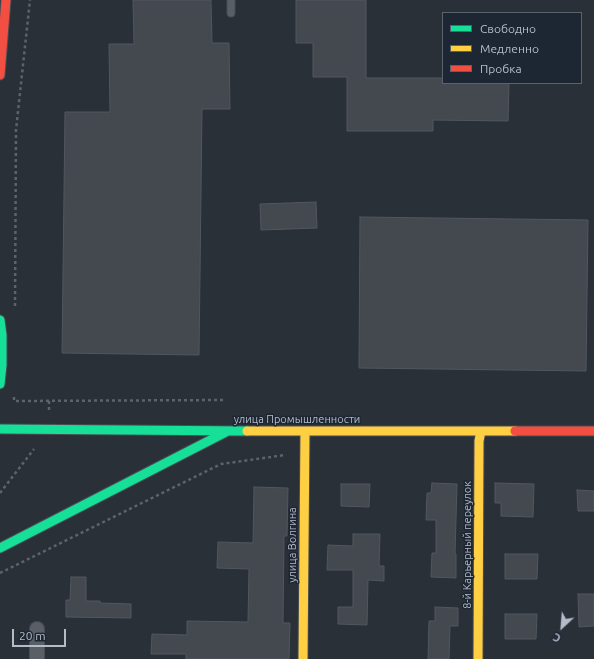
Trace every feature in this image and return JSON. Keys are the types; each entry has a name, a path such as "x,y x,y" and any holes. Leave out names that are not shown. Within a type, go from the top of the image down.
{"main road":[{"path":"0,75 6,0"},
{"path":"0,320 2,335 2,366 0,384"},
{"name":"улица Промышленности","path":"0,429 228,431 594,431"},
{"path":"0,548 228,431"},
{"name":"улица Волгина","path":"303,659 305,431"},
{"name":"8-й Карьерный переулок","path":"478,659 479,441 481,431"}],"street":[{"path":"37,629 37,659"}],"lane":[{"path":"231,0 232,13"}],"path":[{"path":"15,313 16,130 30,0"},
{"path":"14,393 14,401 226,400"},
{"path":"0,573 221,464"}],"building":[{"path":"133,0 211,0 212,43 229,43 230,109 202,109 199,355 62,353 65,112 110,112 109,44 134,44"},
{"path":"296,0 366,0 366,78 442,78 442,84 509,84 508,121 433,120 433,131 347,131 347,77 313,77 313,43 296,43"},
{"path":"316,202 317,228 261,230 260,204"},
{"path":"360,217 588,220 586,371 359,368"},
{"path":"432,483 457,484 455,554 456,578 431,577 432,553 436,553 436,520 426,520 427,493 431,493"},
{"path":"495,483 534,484 533,517 501,516 501,503 495,503"},
{"path":"341,484 370,484 369,507 341,506"},
{"path":"254,487 288,488 287,536 284,536 283,623 290,623 289,659 186,659 186,654 151,654 152,634 187,635 187,621 248,622 249,569 217,568 218,542 253,543"},
{"path":"577,490 594,491 594,511 578,511"},
{"path":"353,534 380,534 379,566 384,566 384,581 368,580 367,625 338,624 338,607 353,607 353,570 327,570 328,545 353,546"},
{"path":"505,554 538,554 537,579 505,579"},
{"path":"71,577 86,577 86,601 131,604 131,618 66,617 66,600 70,600"},
{"path":"578,594 594,594 594,626 579,627"},
{"path":"435,607 458,608 458,626 450,626 449,659 428,659 429,621 435,621"},
{"path":"505,614 537,614 536,639 505,639"}],"traffic: fast":[{"path":"0,320 2,335 2,365 0,384"},
{"path":"0,429 247,431"},
{"path":"0,548 226,432"}],"traffic: slow":[{"path":"247,431 515,431"},
{"path":"303,659 305,431"},
{"path":"478,659 479,441 481,431"}],"traffic: jam":[{"path":"0,75 6,0"},
{"path":"515,431 594,431"}]}
